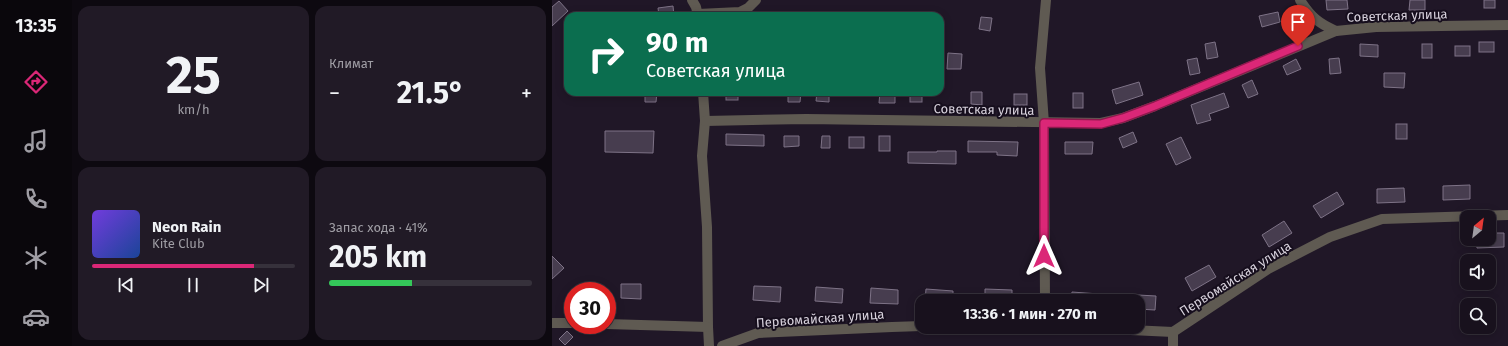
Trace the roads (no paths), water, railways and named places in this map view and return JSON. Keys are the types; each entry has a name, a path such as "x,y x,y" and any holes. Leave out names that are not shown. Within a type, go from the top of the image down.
{"street":[{"path":"692,0 697,12"},
{"path":"740,12 748,8 756,0"},
{"path":"1045,294 1044,123 1040,68 1046,0"},
{"path":"1300,0 1306,10 1320,24 1336,31"},
{"name":"Советская улица","path":"705,121 806,119 1101,124 1123,118 1155,106 1336,31 1376,28 1508,25"},
{"path":"703,96 705,121 702,156 707,227 709,346"},
{"name":"Первомайская улица","path":"1145,331 1173,332 1268,269 1330,237 1382,219 1508,215"},
{"path":"552,323 564,323"},
{"path":"616,324 708,327"},
{"name":"Первомайская улица","path":"722,346 758,333 915,326"},
{"path":"1173,332 1173,346"}]}
